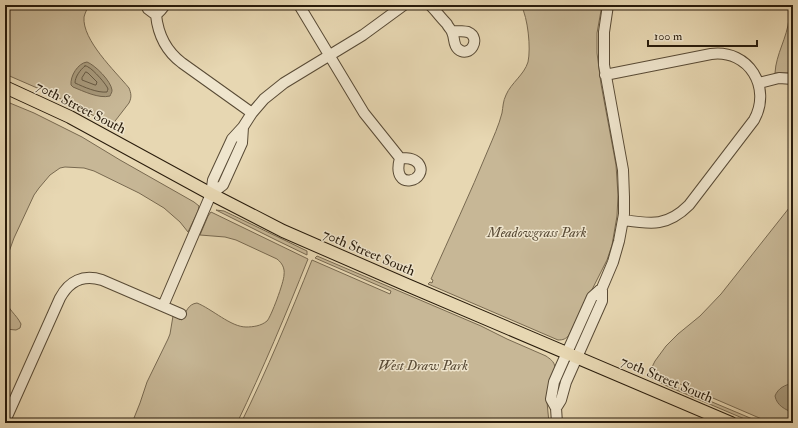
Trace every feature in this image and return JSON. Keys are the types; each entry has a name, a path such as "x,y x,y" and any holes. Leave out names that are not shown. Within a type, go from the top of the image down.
{"main road":[{"name":"70th Street South","path":"5,87 70,117 211,194 316,246 732,423"}],"street":[{"path":"146,5 148,9 156,14"},
{"path":"156,14 165,5"},
{"path":"299,5 364,113 400,158"},
{"path":"164,306 211,194 223,185 242,143 243,126 252,113 264,99 279,86 367,32 404,5"},
{"path":"430,5 452,31"},
{"path":"557,423 556,408 551,399 557,374 572,355 592,297 602,288 615,256 623,220 623,170 604,59 605,22 608,5"},
{"path":"156,14 158,29 161,36 167,47 176,58 252,113"},
{"path":"606,75 711,54 721,54 745,63 753,71 761,93 758,112 754,120 683,210 671,218 661,222 647,223 623,220"},
{"path":"758,83 779,78 793,79"},
{"path":"5,421 58,301 65,290 73,282 84,278 98,279 181,314"}],"green space":[{"path":"5,5 89,5 84,17 88,35 100,55 129,88 131,93 129,103 112,125 51,94 5,74"},
{"name":"Meadowgrass Park","path":"521,5 602,5 597,33 597,53 601,84 616,165 618,195 617,216 612,245 607,260 569,335 561,340 428,284 430,282 432,283 433,280 431,279 494,136 501,118 506,95 524,71 528,62 528,33"},
{"path":"793,16 793,73 775,73 777,59 789,19"},
{"path":"5,101 34,113 82,137 194,202 199,206 198,211 188,232 180,222 164,208 139,193 94,171 84,168 65,167 60,168 50,175 34,195 14,238 5,265"},
{"path":"793,203 793,423 771,423 650,371 666,346 700,316 721,294"},
{"path":"216,210 224,211 307,251 307,255 276,240"},
{"path":"211,212 308,259 274,341 237,423 200,423 188,419 177,423 132,423 147,382 170,334 173,316 182,320 189,307 197,303 234,324 246,327 254,326 267,321 277,299 284,275 284,268 280,262 277,259 236,240 225,237 200,235"},
{"name":"West Draw Park","path":"317,256 481,326 546,356 553,362 555,367 547,402 549,423 241,423 278,342 312,260 390,294 391,291 315,258"},
{"path":"5,298 6,302 21,324 20,328 16,330 5,329"},
{"path":"648,375 762,423 754,423 667,386"}],"water":[{"path":"87,62 98,70 109,82 112,90 110,96 106,97 91,94 71,85 75,70"},
{"path":"793,383 793,413 779,405 775,396 782,387"}]}
